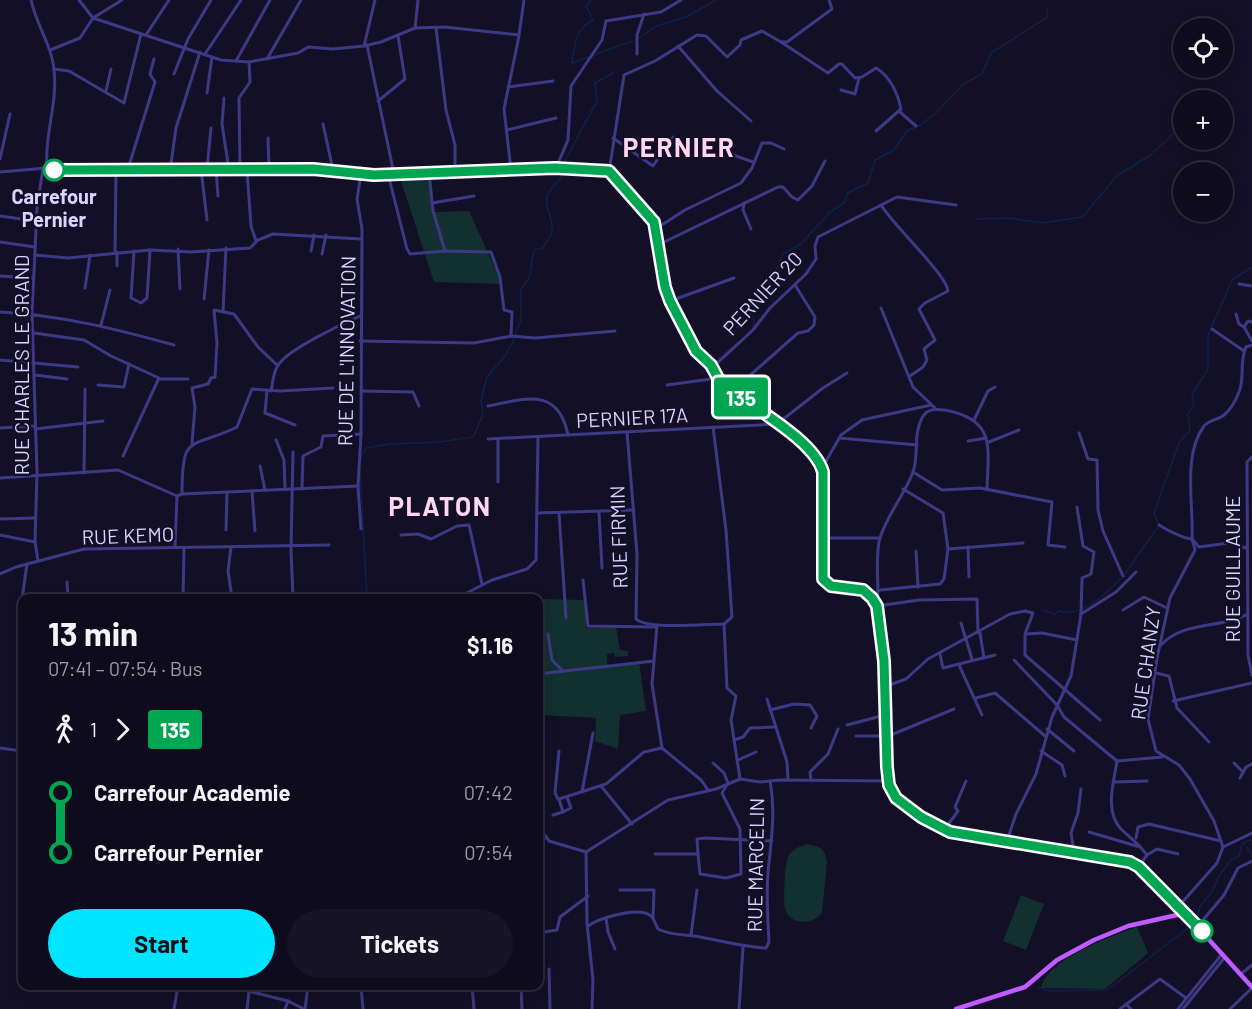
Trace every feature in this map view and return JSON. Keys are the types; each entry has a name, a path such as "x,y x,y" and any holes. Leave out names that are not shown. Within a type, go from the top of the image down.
{"main road":[{"path":"956,1009 1025,987 1057,960 1094,940 1128,926 1177,915 1181,909 1252,987"}],"street":[{"name":"RUE CHARLES LE GRAND","path":"31,0 50,50 56,93 36,221 33,278 37,476 35,542 38,561"},
{"path":"79,0 93,18 185,46 212,57 236,61 249,62 267,59 298,53 309,48 333,49 366,46 415,28 519,35"},
{"path":"50,50 80,39 93,18 122,0"},
{"path":"146,35 169,0"},
{"path":"174,74 185,46 211,0"},
{"path":"206,54 241,0"},
{"path":"236,61 270,0"},
{"path":"267,59 301,0"},
{"path":"375,0 366,46 394,174"},
{"path":"415,28 418,0"},
{"path":"511,170 504,109 524,0"},
{"path":"555,168 568,140 571,86 604,35 606,21 661,12 681,0"},
{"path":"781,42 806,30 832,9 829,0"},
{"path":"637,54 636,35 644,14"},
{"path":"436,28 446,110 455,145 456,170"},
{"path":"609,171 624,75 655,61 702,34 727,57 740,45 741,40 758,32 765,32 812,61 825,72 842,64 851,75 859,78"},
{"path":"54,69 69,71 122,102 127,100 141,34"},
{"path":"378,101 405,79 398,36"},
{"path":"678,46 717,91 751,121"},
{"path":"170,171 176,128 200,52"},
{"path":"207,93 212,57"},
{"path":"127,171 155,81 150,74 154,59"},
{"path":"240,170 239,98 250,82 249,62"},
{"path":"106,91 111,69"},
{"path":"841,90 855,94 859,78 874,69 880,70 898,93 900,112 916,126"},
{"path":"508,87 553,81"},
{"path":"224,98 222,124 229,170"},
{"path":"876,131 900,112"},
{"path":"0,159 10,114"},
{"path":"507,130 556,118"},
{"path":"323,124 333,170"},
{"path":"207,169 211,128"},
{"path":"268,138 269,169"},
{"path":"614,138 653,166 673,138"},
{"path":"657,228 685,210 741,183 752,168 764,142 784,149"},
{"path":"722,151 753,162"},
{"path":"660,244 778,187 783,187 798,200 812,186 825,161"},
{"path":"0,172 45,168 116,171 333,170 361,174 555,168 609,171 635,198 657,228 665,287 696,351 713,367 718,378 807,448 822,468"},
{"path":"201,169 207,220"},
{"path":"216,169 218,196"},
{"path":"247,170 251,226 255,241"},
{"path":"116,171 117,266"},
{"path":"429,172 432,203 445,251"},
{"name":"RUE DE L'INNOVATION","path":"361,174 357,200 361,239 362,392 358,486 361,529"},
{"path":"388,174 408,252 415,255 445,251 490,252 500,277 504,309 512,312 512,336"},
{"path":"432,203 474,196"},
{"name":"PERNIER 20","path":"713,367 795,285 816,259 815,246 818,237 897,197 956,205"},
{"path":"745,202 743,210 751,230"},
{"path":"880,205 889,220 911,239 925,260 947,283 948,291 925,303 919,309 935,340 924,349 927,360 923,367 910,376"},
{"path":"0,216 36,221"},
{"path":"35,255 68,258 150,250 248,248 255,241 273,234 326,235 361,239"},
{"path":"311,251 314,235"},
{"path":"322,254 326,235"},
{"path":"0,242 35,247"},
{"path":"222,312 226,248"},
{"path":"178,249 180,289"},
{"path":"134,251 131,298 141,303 147,298 150,250"},
{"path":"204,299 209,250"},
{"path":"85,288 90,255"},
{"path":"0,276 33,278"},
{"path":"670,301 734,278"},
{"path":"1239,284 1252,286"},
{"path":"732,391 789,344 798,333 811,329 816,320 795,285"},
{"path":"101,325 110,290"},
{"path":"881,308 914,387 935,408 967,415 974,420 986,438 990,452 987,490"},
{"path":"182,494 182,465 184,455 192,443 195,407 192,388 208,384 211,378 215,377 217,343 214,310 234,314 258,347 277,365"},
{"path":"0,312 32,314 101,325 174,345"},
{"path":"1212,329 1244,351 1252,343 1244,327 1239,324 1236,314"},
{"path":"295,425 265,413 277,365 316,337 360,316"},
{"path":"1244,327 1248,321 1252,322"},
{"path":"360,341 466,343 512,336 535,338 615,331"},
{"path":"34,333 84,340 159,378 188,379"},
{"name":"RUE CHANZY","path":"1162,757 1152,740 1148,719 1167,608 1195,550 1192,539 1192,462 1200,434 1206,423 1224,415 1241,389 1244,351"},
{"path":"0,360 78,367"},
{"path":"98,385 124,387 129,364"},
{"path":"777,424 823,388 847,373"},
{"path":"34,375 67,378"},
{"path":"123,456 159,378"},
{"path":"667,385 718,378"},
{"path":"974,420 988,391 995,387"},
{"path":"192,443 237,427 252,389 269,391 333,388"},
{"path":"84,473 85,389"},
{"path":"362,392 413,392 419,406"},
{"path":"488,406 539,398 547,401 559,412 568,435"},
{"path":"877,606 863,590 826,583 822,569 822,468 839,438 862,420 931,405"},
{"path":"935,408 926,412 920,421 913,472 880,538 877,606 884,661 889,781 896,798 921,817 944,830 1130,862 1139,867 1181,909 1216,863 1223,847 1252,833"},
{"path":"0,428 103,421"},
{"name":"PERNIER 17A","path":"488,439 777,424"},
{"path":"583,579 588,626 724,624 732,617 726,530 713,428"},
{"path":"988,442 1019,430"},
{"name":"RUE FIRMIN","path":"627,432 637,554 636,619 644,624 657,626"},
{"path":"1079,433 1088,459 1097,460 1098,510 1103,531 1123,576"},
{"path":"302,489 303,456 321,447 323,436 361,434"},
{"path":"464,594 482,584 510,576 533,564 536,560 538,437"},
{"path":"839,438 917,445"},
{"path":"968,441 986,438"},
{"path":"498,439 498,482"},
{"path":"276,440 284,460 285,489"},
{"path":"293,452 291,545 293,594"},
{"name":"RUE GUILLAUME","path":"1250,459 1246,548 1252,675"},
{"path":"260,466 265,490"},
{"path":"0,477 118,470 177,496 358,486"},
{"path":"913,472 942,490 987,490 1052,502 1049,547 1065,547"},
{"path":"879,590 940,584 944,579 948,549 943,513 903,489"},
{"path":"252,491 255,531"},
{"path":"226,530 227,492"},
{"path":"175,546 177,496"},
{"path":"1007,841 1016,814 1036,774 1047,729 1071,676 1081,614 1082,578 1091,574 1094,552 1083,546 1077,507"},
{"path":"537,513 634,510"},
{"path":"1247,510 1252,510"},
{"path":"599,512 602,568"},
{"path":"559,513 566,618"},
{"path":"0,519 35,518"},
{"path":"401,535 418,534 431,539 457,526 469,525 482,584"},
{"path":"1159,525 1172,530 1181,538 1192,539 1199,547 1229,543 1246,548"},
{"path":"0,535 35,542"},
{"path":"823,538 880,538"},
{"path":"948,549 1023,543"},
{"name":"RUE KEMO","path":"0,574 27,564 84,549 329,545"},
{"path":"231,547 228,571 231,594"},
{"path":"968,547 969,577"},
{"path":"183,594 184,548"},
{"path":"916,551 918,586"},
{"path":"23,594 27,564"},
{"path":"1081,614 1116,592 1136,572"},
{"path":"67,582 68,594"},
{"path":"1123,610 1144,597 1167,608"},
{"path":"877,606 919,600 979,600 979,633 984,658"},
{"path":"884,687 906,679 925,662 1010,614 1025,611 1033,613 1025,634 1025,655 1100,720"},
{"path":"1160,647 1168,638 1186,630 1205,624 1234,620 1248,614"},
{"path":"961,623 964,640 972,660"},
{"path":"724,624 727,688 736,696 731,720 740,779"},
{"path":"657,626 652,684 662,748 701,780 708,790"},
{"path":"1025,634 1042,633 1077,640"},
{"path":"548,634 552,660 563,670"},
{"path":"940,654 943,668 959,666 972,660 995,655"},
{"path":"1014,660 1057,705 1064,717 1117,761 1162,757 1179,765 1190,779 1214,821 1223,847"},
{"path":"543,673 654,661"},
{"path":"959,666 982,715"},
{"path":"1156,673 1169,676 1173,701 1193,728 1209,742"},
{"path":"1173,701 1252,683"},
{"path":"976,698 995,693 1045,736"},
{"path":"767,699 788,762 788,780"},
{"path":"770,710 794,704 810,705 817,716 810,728"},
{"path":"856,736 886,737 954,710"},
{"path":"847,724 885,715"},
{"path":"734,740 743,737 750,728 775,727"},
{"path":"811,780 810,772 828,754 838,729"},
{"path":"1047,729 1074,751"},
{"path":"582,792 593,733"},
{"path":"0,748 18,750"},
{"path":"559,799 601,786 612,780 644,752 662,748"},
{"path":"559,751 555,793 563,812"},
{"path":"738,760 756,752"},
{"path":"1041,752 1062,765 1065,776"},
{"path":"1117,761 1112,815 1123,831 1136,838 1147,855"},
{"path":"713,763 724,773 728,783"},
{"path":"1234,763 1243,772"},
{"path":"1240,778 1246,766 1252,764"},
{"path":"543,833 549,841 586,852 668,800 740,779 752,782 889,781"},
{"name":"RUE MARCELIN","path":"739,1009 743,947 766,948 769,942 767,896 775,805 770,781"},
{"path":"944,830 958,811 955,807 966,781"},
{"path":"1114,782 1148,781"},
{"path":"728,783 722,793 727,807 733,813 742,839 739,876 711,876 698,872 697,839 742,839 772,841"},
{"path":"601,786 632,824"},
{"path":"1074,852 1071,833 1078,813 1081,789"},
{"path":"553,815 571,810 567,797"},
{"path":"1136,838 1138,827 1149,824 1221,841"},
{"path":"1089,832 1142,848"},
{"path":"1139,867 1147,855 1161,848 1178,854"},
{"path":"586,852 588,926 593,980 592,1009"},
{"path":"655,854 698,854"},
{"path":"1198,926 1224,895 1238,868 1252,861"},
{"path":"1244,864 1246,869"},
{"path":"620,890 654,890 653,918 658,929 663,932 676,936 691,935 743,947"},
{"path":"691,935 697,890"},
{"path":"543,932 556,930 560,917 588,896"},
{"path":"588,926 618,913 644,913 653,918"},
{"path":"606,918 608,932 615,949"},
{"path":"1178,1009 1223,956"},
{"path":"1241,974 1252,965"},
{"path":"549,969 550,1009"},
{"path":"1183,1009 1204,978"},
{"path":"1120,1009 1160,979 1186,998"},
{"path":"1230,1009 1252,987"},
{"path":"174,1009 177,990"},
{"path":"242,990 288,1001 305,1009 307,990"},
{"path":"258,990 259,994"},
{"path":"362,990 363,1009"},
{"path":"472,990 474,1009"},
{"path":"520,990 522,1009"},
{"path":"247,1009 249,992"},
{"path":"285,1009 288,1001"},
{"path":"1126,1004 1131,1009"}],"green space":[{"path":"430,176 434,212 469,211 502,284 434,282 400,178"},
{"path":"543,599 586,600 586,628 616,627 620,650 628,651 628,656 615,657 614,653 607,654 607,667 639,661 646,711 620,715 618,749 595,741 596,718 543,715"},
{"path":"807,844 821,848 827,862 822,913 813,920 802,922 791,918 785,908 786,866 790,854"},
{"path":"1021,895 1044,904 1026,950 1003,941"},
{"path":"1137,927 1148,953 1105,989 1041,988 1046,977 1067,959 1097,943"}],"waterway":[{"path":"589,57 572,63 579,32 593,20 586,6 591,0"},
{"path":"638,39 656,26 686,17 716,0"},
{"path":"753,328 754,321 749,308 772,279 783,254 801,244 830,212 844,203 848,193 868,183 875,160 894,150 907,131 936,113 963,84 982,74 991,53 1046,18 1048,8"},
{"path":"593,55 633,41"},
{"path":"562,166 597,101 595,83 613,73"},
{"path":"977,219 1010,218 1043,223 1082,217 1118,175 1149,156 1173,134"},
{"path":"515,335 521,320 521,289 529,278 534,250 543,248 552,233 546,200 553,186 562,178 562,171"},
{"path":"1125,574 1159,525 1154,513 1179,443 1190,430 1188,414 1194,405 1192,394 1208,369 1208,335 1232,280 1252,267"},
{"path":"361,458 366,448 473,437 483,415 481,401 487,377 505,356 515,338"},
{"path":"701,374 737,343"},
{"path":"360,469 367,594"},
{"path":"1042,610 1055,614 1059,611 1077,611 1093,603 1121,578"},
{"path":"1197,921 1200,906 1212,892 1219,876 1230,861 1239,856 1242,843 1252,840"},
{"path":"1243,843 1252,854"},
{"path":"1038,987 1048,991 1107,990 1192,925"}],"bus line":[{"name":"135","path":"54,170 313,169 374,175 456,170 555,168 609,171 635,198 657,228 665,287 699,356 711,365 718,378 727,387 807,448 820,464 823,472 824,500 823,579 831,586 863,590 877,606 884,661 887,767 889,785 896,798 921,817 950,832 1130,862 1139,867 1202,931"}],"place":[{"name":"Carrefour Pernier","path":"54,170"}],"district":[{"name":"PERNIER","path":"679,146"},
{"name":"PLATON","path":"440,505"}]}
